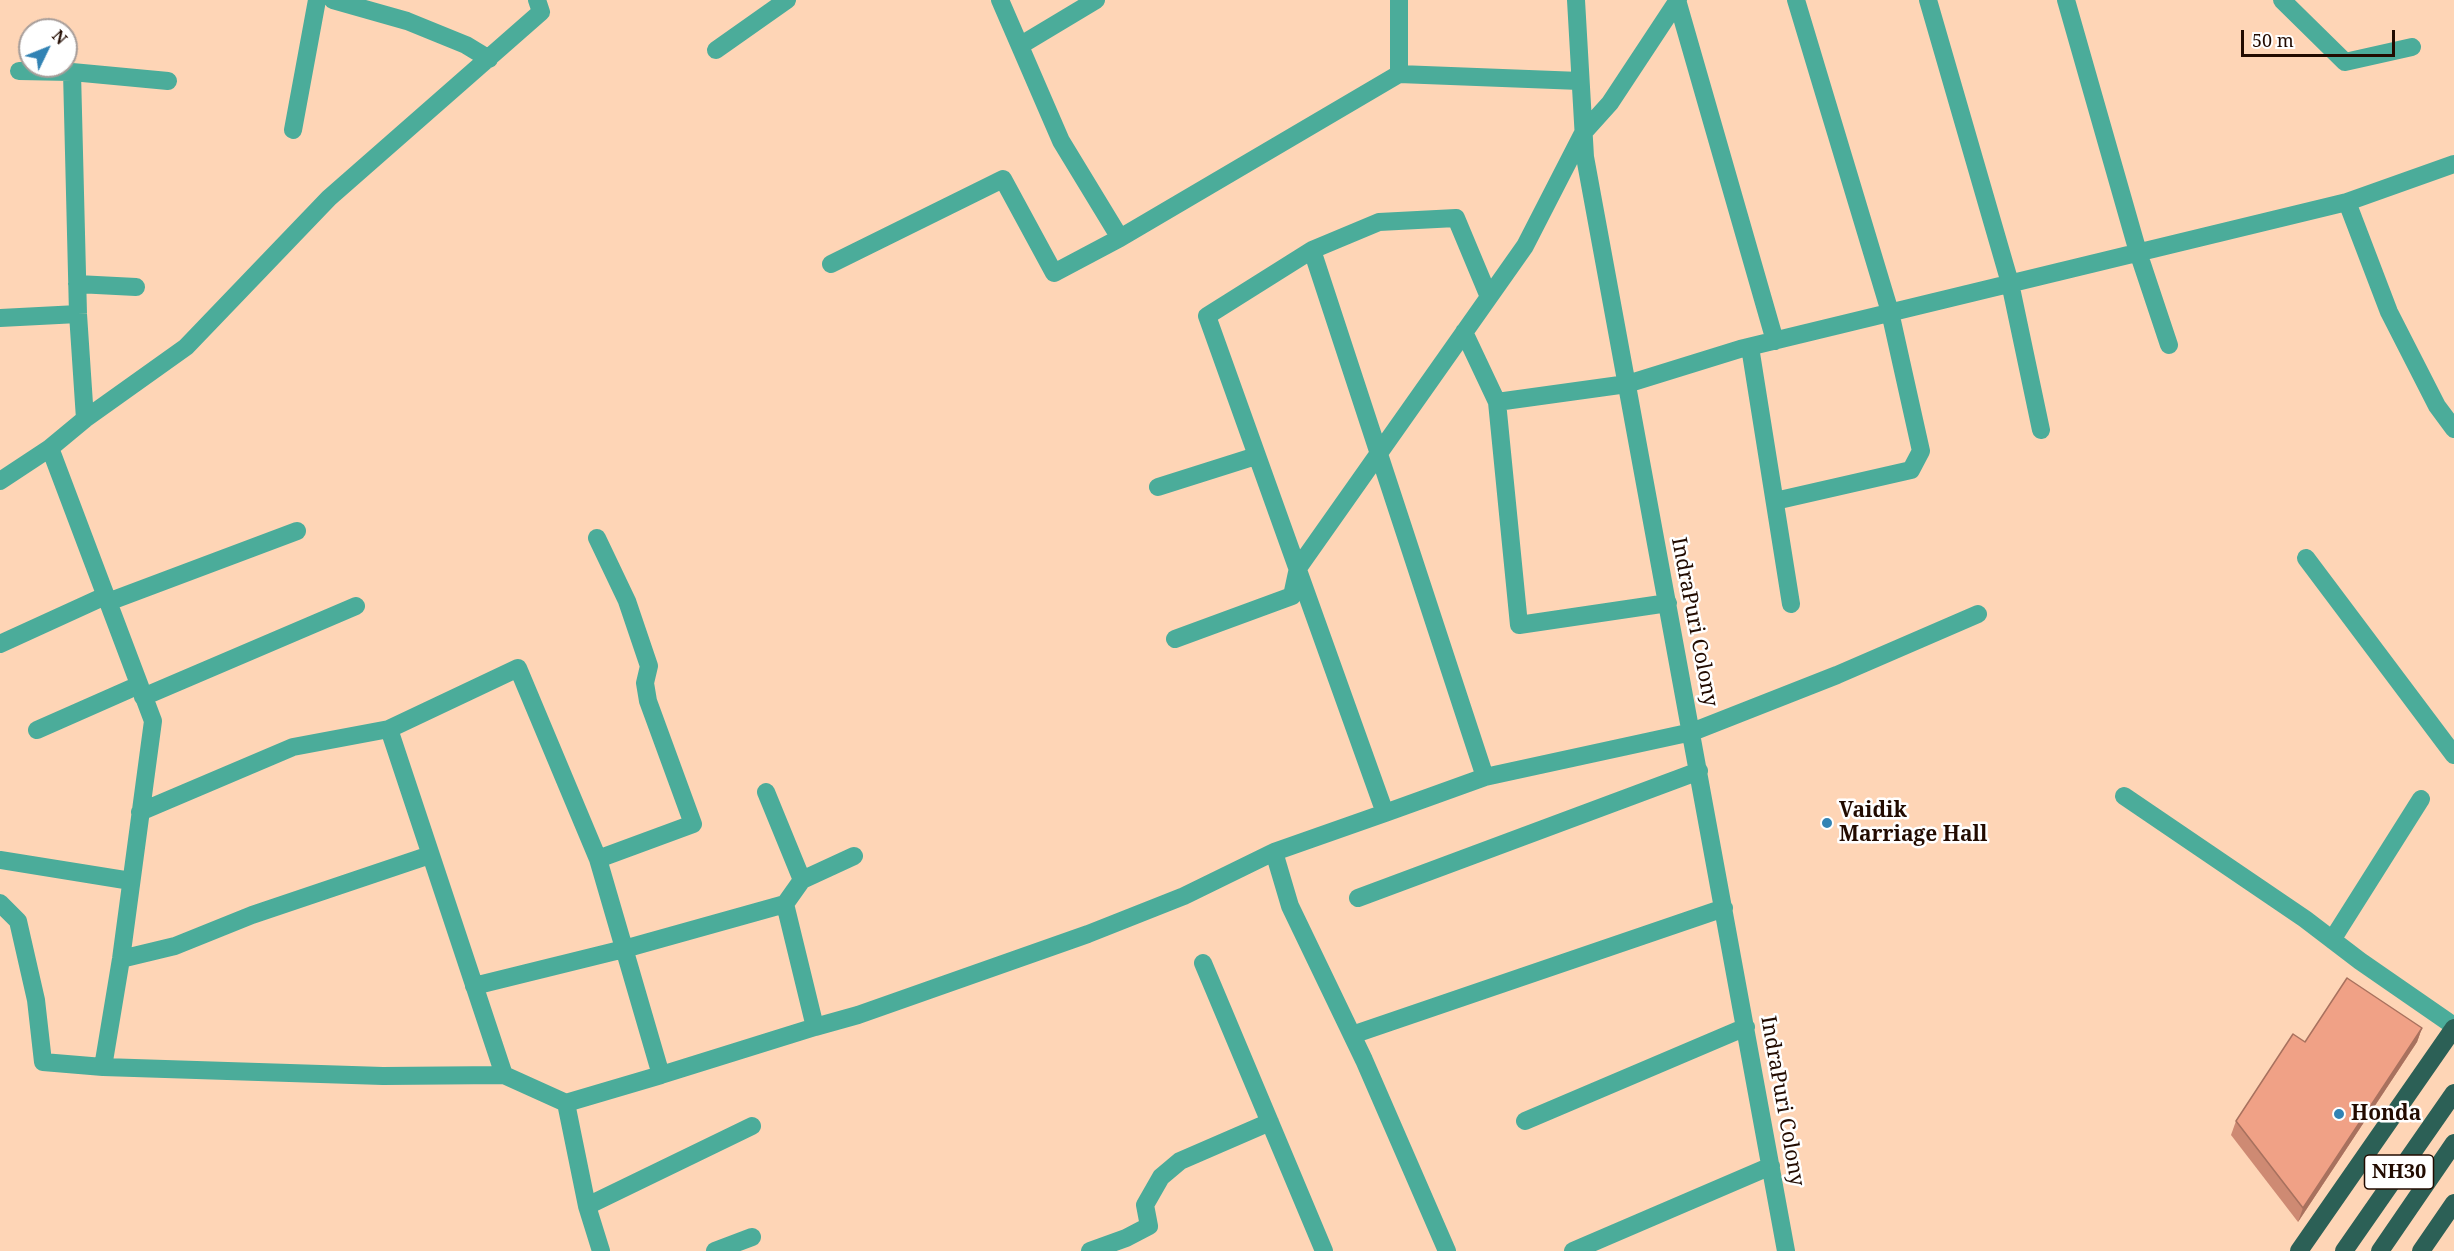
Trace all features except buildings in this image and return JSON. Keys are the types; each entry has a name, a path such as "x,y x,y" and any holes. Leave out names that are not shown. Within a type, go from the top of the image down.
{"highway":[{"path":"2300,1251 2454,1027"},
{"name":"NH30","path":"2344,1251 2454,1093"},
{"name":"NH30","path":"2380,1251 2454,1143"},
{"path":"2421,1251 2454,1203"}],"street":[{"path":"293,130 317,0"},
{"path":"333,0 407,21 466,45 489,60"},
{"path":"0,481 50,448 85,419 186,347 329,198 542,12 537,0"},
{"path":"716,50 787,0"},
{"path":"1000,0 1061,141 1120,238"},
{"path":"1021,45 1096,0"},
{"path":"1399,0 1400,74"},
{"name":"IndraPuri Colony","path":"1576,0 1585,157 1786,1251"},
{"path":"1677,0 1774,341"},
{"path":"1175,639 1292,596 1298,568 1525,246 1583,133 1610,103 1677,0"},
{"path":"1775,501 1911,470 1921,451 1890,312 1796,0"},
{"path":"1928,0 2010,283 2041,430"},
{"path":"2066,0 2138,252 2169,345"},
{"path":"2282,0 2344,62 2412,47"},
{"path":"78,73 168,81"},
{"path":"831,264 1003,179 1054,273 1120,238 1400,74 1580,81"},
{"path":"72,78 78,314 85,419"},
{"path":"1497,402 1627,384 1750,347 2347,202 2454,164"},
{"path":"2347,202 2389,312 2437,406 2454,429"},
{"path":"1385,813 1207,316 1312,250 1379,222 1456,218 1489,297"},
{"path":"1312,250 1380,453 1426,604 1485,777"},
{"path":"77,284 136,286"},
{"path":"0,318 78,314"},
{"path":"1464,332 1497,402 1519,625 1668,603"},
{"path":"1750,347 1791,604"},
{"path":"50,448 153,722 121,959 103,1067"},
{"path":"1158,487 1256,456"},
{"path":"0,644 107,599 297,531"},
{"path":"597,538 627,601 649,666 645,682 648,701 693,824 598,859"},
{"path":"2306,558 2454,755"},
{"path":"37,730 356,606"},
{"path":"0,903 18,921 36,1000 43,1062 103,1067 383,1076 504,1075 566,1102 858,1015 1088,934 1184,896 1274,852 1485,777 1692,732 1837,675 1978,614"},
{"path":"140,812 293,747 389,729 518,668 598,859 661,1075"},
{"path":"389,729 504,1075"},
{"path":"1358,898 1699,771"},
{"path":"766,792 802,880"},
{"path":"2124,796 2296,913 2454,1027"},
{"path":"2332,940 2421,799"},
{"path":"1274,852 1290,906 1352,1035 1447,1251"},
{"path":"121,959 175,946 252,915 430,855"},
{"path":"474,986 624,949 785,904 802,880 854,856"},
{"path":"0,860 131,881"},
{"path":"785,904 815,1028"},
{"path":"1352,1035 1724,908"},
{"path":"1203,963 1324,1251"},
{"path":"1525,1121 1746,1027"},
{"path":"566,1102 587,1206 601,1251"},
{"path":"1090,1251 1126,1238 1149,1226 1145,1205 1161,1177 1180,1161 1270,1122"},
{"path":"587,1206 752,1126"},
{"path":"1573,1251 1771,1166"},
{"path":"715,1251 752,1237"}],"place":[{"name":"Vaidik Marriage Hall","path":"1827,823"},
{"name":"Honda","path":"2339,1114"}]}
